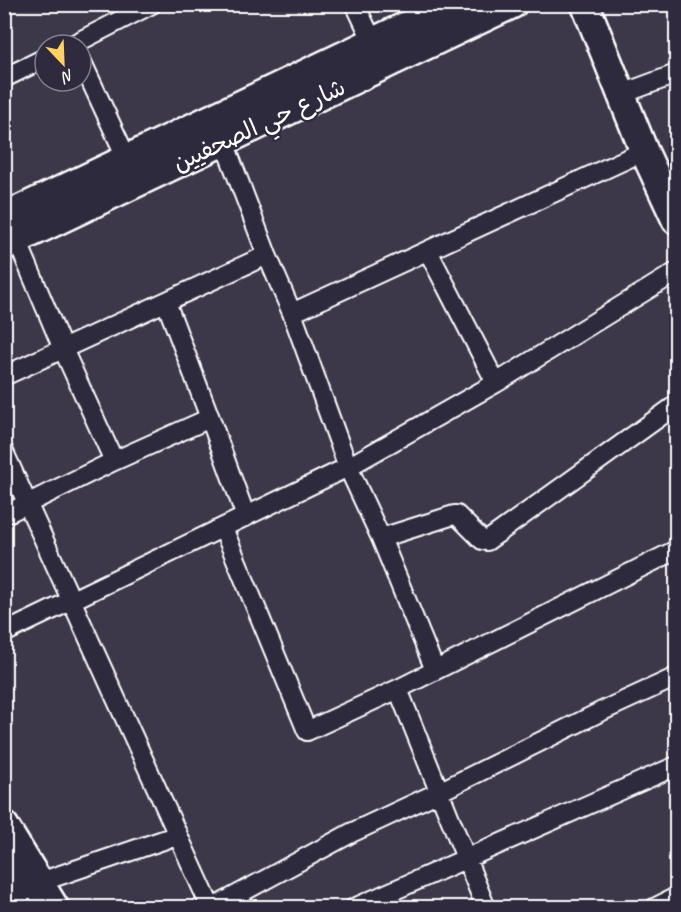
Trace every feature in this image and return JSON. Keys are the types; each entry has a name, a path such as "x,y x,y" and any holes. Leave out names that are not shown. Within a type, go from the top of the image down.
{"street":[{"path":"93,38 152,4"},
{"path":"355,4 373,42"},
{"name":"شارع حي الصحفيين","path":"4,217 452,4"},
{"name":"شارع حي الصحفيين","path":"11,243 513,4"},
{"path":"585,4 644,151 676,220"},
{"path":"4,78 33,64"},
{"path":"622,94 676,74"},
{"path":"93,87 127,159"},
{"path":"224,142 292,313 348,467 381,538 435,670"},
{"path":"292,313 644,151"},
{"path":"11,243 114,461"},
{"path":"428,251 496,383"},
{"path":"4,376 267,255"},
{"path":"4,633 348,467 496,383 676,272"},
{"path":"166,302 246,517"},
{"path":"381,538 457,515 482,540 487,541 676,405"},
{"path":"4,515 114,461 210,418"},
{"path":"4,452 212,908 351,832 440,792 600,712 676,677"},
{"path":"223,528 307,731 398,689 676,550"},
{"path":"398,689 486,908"},
{"path":"354,908 676,766"},
{"path":"40,882 178,835"},
{"path":"7,837 40,882 55,908"},
{"path":"655,907 676,897"}]}
